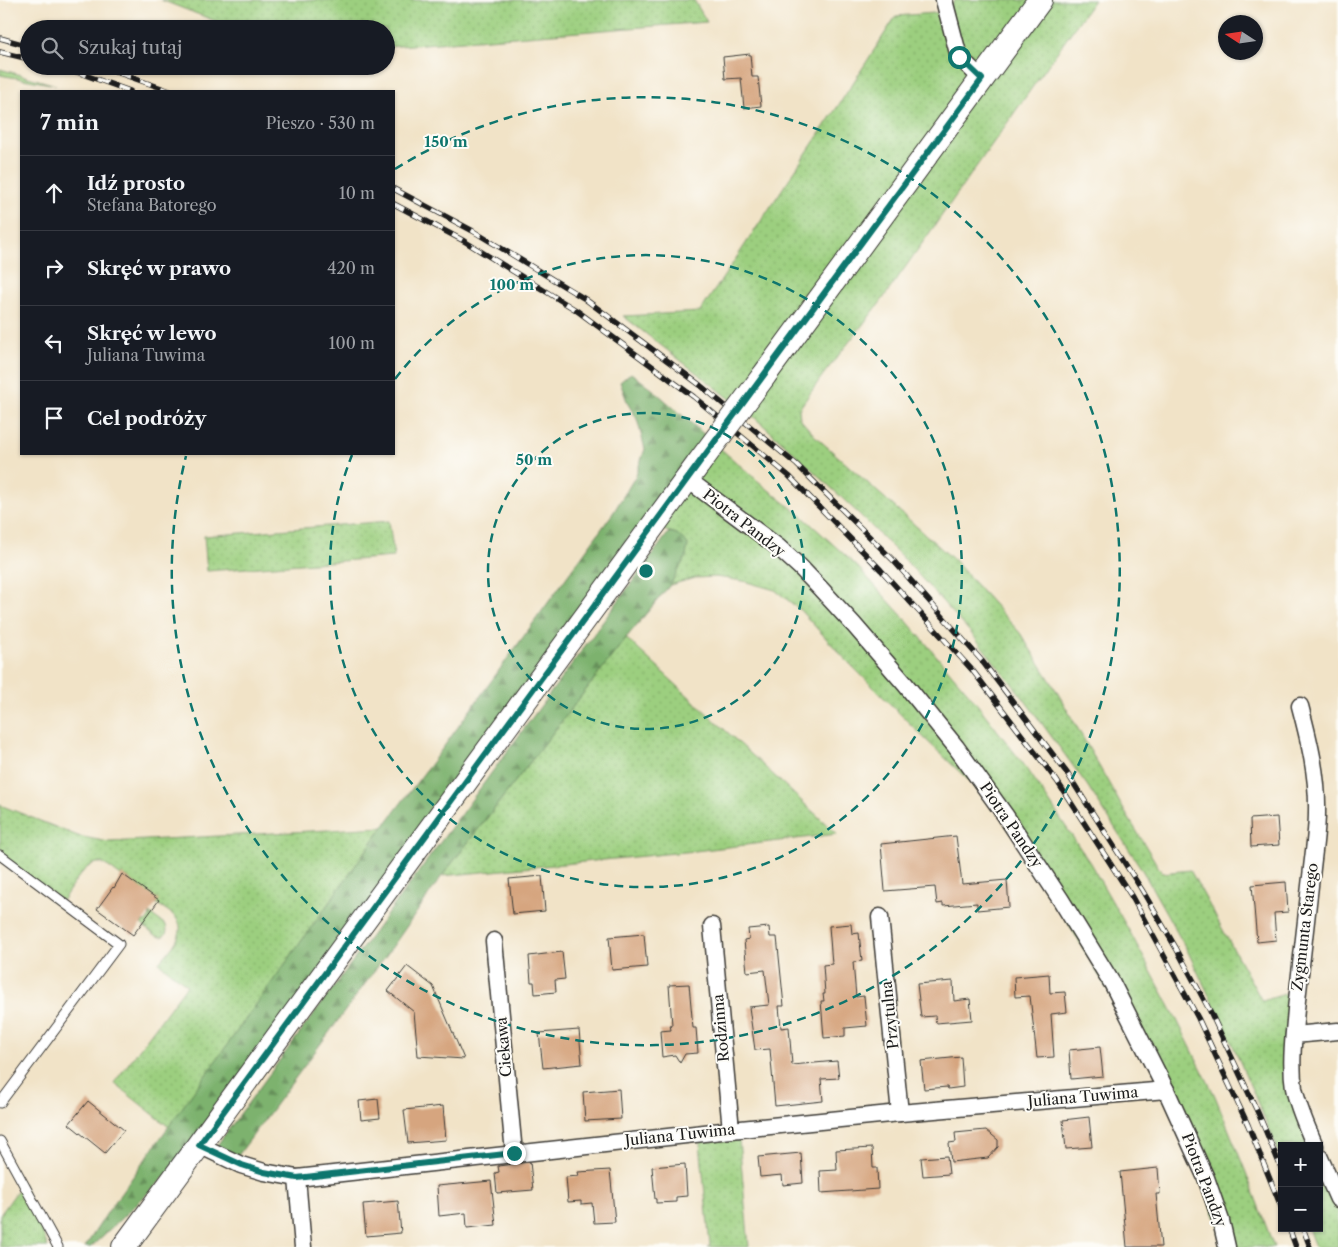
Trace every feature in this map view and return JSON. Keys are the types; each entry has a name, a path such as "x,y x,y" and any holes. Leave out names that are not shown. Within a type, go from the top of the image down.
{"main road":[{"path":"124,1247 1040,0"}],"street":[{"path":"944,0 959,57 982,79"},
{"name":"Piotra Pandzy","path":"693,471 800,567 854,625 905,684 956,748 1005,815 1061,900 1112,983 1166,1090 1206,1178 1221,1221 1227,1247"},
{"name":"Zygmunta Starego","path":"1300,706 1312,761 1317,812 1292,1068 1294,1088 1300,1110 1313,1142"},
{"name":"Przytulna","path":"880,917 900,1113"},
{"name":"Rodzinna","path":"712,926 731,1130"},
{"name":"Ciekawa","path":"494,941 514,1153"},
{"path":"1294,1035 1338,1031"},
{"name":"Juliana Tuwima","path":"199,1145 249,1167 264,1172 297,1178 731,1130 1166,1090"},
{"path":"1323,1165 1338,1199"},
{"path":"297,1178 303,1247"}],"lane":[{"path":"0,855 119,944 0,1103"},
{"path":"0,1142 58,1247"}],"green space":[{"path":"161,0 694,0 707,22 395,46 395,20 213,20"},
{"path":"955,0 1094,0 880,303 823,375 799,409 800,419 815,436 953,559 1020,633 1052,683 1162,873 1190,870 1262,1001 1298,990 1292,1068 1314,1142 1278,1142 1278,1150 1231,1041 1188,952 1141,868 1087,785 1021,695 971,633 906,561 792,451 755,418 623,316 700,312 896,16 947,12"},
{"path":"0,69 56,85 0,75"},
{"path":"631,373 714,443 199,1145 91,1247 85,1247 109,1210 383,827 442,749 613,513 635,477 645,449 637,419 628,404 620,382"},
{"path":"714,443 803,517 856,565 970,695 1028,770 1090,863 1176,1018 1215,1096 1274,1247 1227,1247 1166,1090 1005,815 847,661 799,609 775,590 743,581 715,577 695,578 670,585 686,556 677,534 652,527"},
{"path":"389,521 394,557 207,571 204,536"},
{"path":"669,532 677,534 688,544 686,556 670,585 626,638 442,876 393,946 234,1161 212,1152"},
{"path":"626,638 837,834 695,851 442,876"},
{"path":"0,805 78,836 109,842 383,827 169,1127 114,1083 187,985 159,963 172,948 179,935 180,929 176,918 156,903 158,900 122,874 121,876 100,863 94,864 83,871 62,901 0,855"},
{"path":"149,913 166,925 166,934 162,937 154,934 141,924 146,922 150,916"},
{"path":"738,1129 749,1247 708,1247 710,1246 699,1133"},
{"path":"1323,1165 1338,1199 1338,1247 1315,1247 1309,1232 1323,1232"},
{"path":"23,1183 48,1247 0,1247 0,1215"}],"building":[{"path":"750,54 752,77 758,77 761,106 744,108 741,78 725,79 723,57"},
{"path":"1277,817 1279,845 1251,847 1250,819"},
{"path":"956,836 962,884 1007,880 1009,907 977,910 977,903 943,906 943,903 937,904 935,887 885,891 881,844"},
{"path":"122,874 159,900 133,935 97,909 114,888"},
{"path":"542,876 545,911 513,914 509,879"},
{"path":"1286,882 1288,912 1274,913 1276,940 1257,942 1252,885"},
{"path":"851,924 852,934 859,933 862,961 853,962 856,997 864,996 867,1026 845,1028 845,1036 824,1038 821,1001 824,1001 823,994 825,994 823,965 832,964 829,926"},
{"path":"769,927 770,937 777,937 784,1006 779,1006 781,1028 789,1027 792,1065 837,1061 839,1078 821,1079 823,1101 775,1106 770,1049 755,1050 749,1007 769,1005 765,970 747,972 744,940 749,939 748,929"},
{"path":"644,934 647,967 612,970 609,937"},
{"path":"562,952 565,979 555,980 556,992 535,994 534,982 531,982 529,956"},
{"path":"407,966 433,986 464,1059 418,1056 414,1012 388,991"},
{"path":"1049,974 1050,993 1065,992 1067,1012 1051,1014 1054,1057 1037,1058 1030,996 1015,997 1014,977"},
{"path":"953,981 954,1001 970,999 972,1020 936,1023 935,1016 921,1017 917,984"},
{"path":"689,984 693,1028 696,1028 698,1053 685,1054 680,1063 675,1055 662,1057 660,1031 671,1030 670,1025 672,1025 669,985"},
{"path":"579,1030 582,1064 543,1068 539,1033"},
{"path":"1100,1047 1103,1076 1071,1079 1069,1050"},
{"path":"961,1057 963,1087 924,1089 921,1061"},
{"path":"619,1089 621,1119 585,1121 583,1092"},
{"path":"378,1099 380,1118 361,1120 359,1101"},
{"path":"88,1101 124,1130 105,1153 69,1124"},
{"path":"443,1106 446,1140 408,1143 404,1110"},
{"path":"1089,1117 1092,1147 1066,1149 1063,1120"},
{"path":"986,1130 998,1140 998,1147 988,1158 951,1162 949,1143 956,1142 955,1133"},
{"path":"872,1148 873,1168 877,1168 878,1189 821,1193 820,1171 837,1170 836,1150"},
{"path":"801,1153 803,1183 783,1185 782,1175 760,1177 758,1157"},
{"path":"947,1156 949,1174 923,1176 921,1158"},
{"path":"530,1162 533,1190 497,1193 495,1173 499,1172 498,1166"},
{"path":"685,1164 687,1196 676,1197 676,1202 656,1203 652,1167"},
{"path":"1158,1168 1160,1194 1156,1194 1161,1247 1127,1247 1120,1172"},
{"path":"610,1170 615,1222 594,1223 592,1203 581,1204 581,1201 568,1202 566,1177 579,1176 578,1172"},
{"path":"491,1181 496,1225 467,1228 466,1213 439,1216 437,1186"},
{"path":"398,1201 401,1233 366,1236 363,1204"}],"railway":[{"path":"0,38 20,44"},
{"path":"0,52 20,57"},
{"path":"85,75 127,90"},
{"path":"125,75 167,90"},
{"path":"395,190 473,231 585,299 700,385 797,465 892,559 982,661 1067,773 1142,890 1176,948 1210,1011 1259,1115 1278,1160"},
{"path":"395,205 464,241 576,310 694,397 789,476 881,570 973,671 1057,781 1132,897 1198,1018 1248,1125 1278,1199"},
{"path":"1290,1232 1296,1247"},
{"path":"1304,1232 1310,1247"}],"route":[{"path":"514,1153 297,1178 264,1172 242,1165 199,1145 982,79 959,57"}]}
